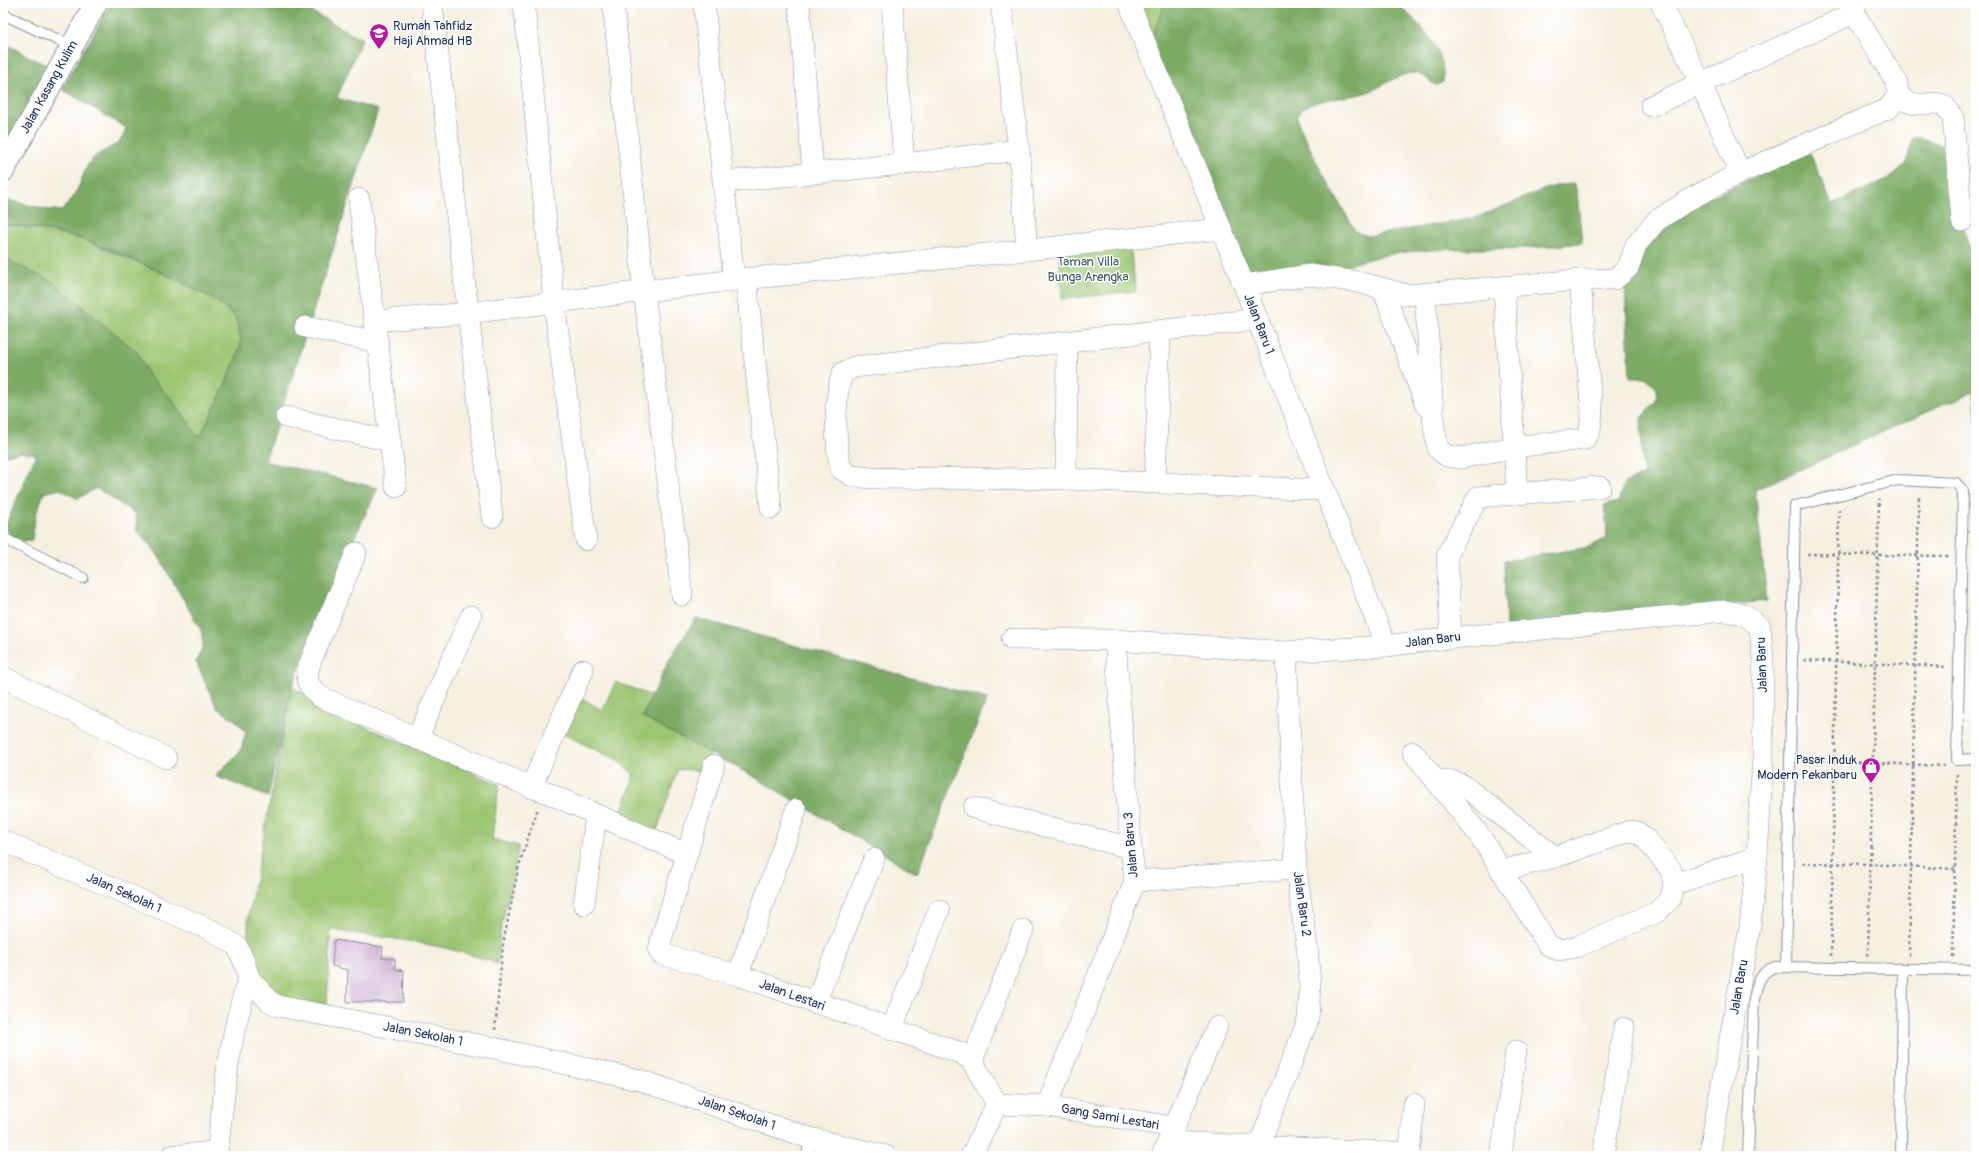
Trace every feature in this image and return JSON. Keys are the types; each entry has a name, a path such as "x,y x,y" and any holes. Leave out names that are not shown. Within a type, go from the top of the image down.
{"street":[{"name":"Jalan Kasang Kulim","path":"3,171 96,3"},
{"path":"524,3 554,303 586,540"},
{"path":"612,3 644,291 682,594"},
{"path":"704,3 723,182 740,280 771,508"},
{"path":"799,3 813,173"},
{"path":"892,3 904,164"},
{"path":"1001,3 1019,150 1027,250"},
{"name":"Jalan Baru 1","path":"1129,3 1258,320 1386,646"},
{"path":"1661,3 1701,84 1740,173"},
{"path":"1244,285 1310,275 1358,282 1407,295 1580,280 1615,279 1628,268 1636,245 1656,221 1690,199 1740,173 1889,108 1898,95 1897,82 1855,8 1701,84 1651,106"},
{"path":"433,12 492,516"},
{"path":"1898,95 1909,102 1922,104 1938,102 1948,108 1953,118 1962,221"},
{"path":"723,182 904,164 1019,150"},
{"path":"359,199 396,487"},
{"path":"375,321 468,313 740,280 1220,229"},
{"path":"1425,294 1434,427 1438,449 1446,456 1461,458 1514,447 1585,439 1590,430 1592,414 1580,280"},
{"path":"1504,287 1517,494"},
{"path":"1383,289 1434,427"},
{"path":"1258,320 854,367 843,373 838,384 836,400 838,457 841,469 852,476 872,478 1066,479 1324,490"},
{"path":"305,327 378,342"},
{"path":"1155,483 1160,331"},
{"path":"1066,342 1066,479"},
{"path":"286,417 390,441"},
{"path":"1451,638 1447,555 1478,497 1600,487"},
{"path":"356,553 311,660 306,676 310,688 321,697 686,854 714,765"},
{"name":"Jalan Baru","path":"1012,639 1115,640 1286,652 1386,646 1451,638 1723,611 1744,614 1760,627 1763,658 1763,757 1757,857 1750,928 1709,1156"},
{"path":"417,739 471,616"},
{"name":"Jalan Baru 3","path":"1047,1106 1136,881 1131,848 1115,640"},
{"name":"Jalan Baru 2","path":"1259,1146 1308,1020 1310,984 1307,946 1296,869 1286,652"},
{"path":"537,789 584,670"},
{"path":"3,677 166,758"},
{"path":"1413,752 1480,836 1501,871 1548,946 1559,950 1584,944 1657,912 1671,898 1674,884 1671,870 1644,836 1637,832 1630,831 1555,857 1501,871"},
{"path":"1437,782 1451,781 1463,785 1555,857"},
{"path":"974,808 1131,848"},
{"path":"738,975 796,810"},
{"path":"584,904 596,815"},
{"name":"Jalan Sekolah 1","path":"3,841 211,930 237,946 244,961 249,978 269,1001 278,1006 494,1048 639,1080 808,1147 886,1156"},
{"name":"Jalan Lestari","path":"686,854 659,951 664,956 738,975 891,1030 961,1053 972,1061 997,1104"},
{"path":"1674,884 1757,857"},
{"path":"815,1003 874,859"},
{"path":"1136,881 1296,869"},
{"path":"891,1030 939,910"},
{"path":"972,1061 1023,930"},
{"path":"171,1156 214,1152 218,1147 230,1047 249,978"},
{"path":"1168,1142 1217,1028"},
{"path":"1603,1156 1624,1028"},
{"path":"1501,1156 1516,1051"},
{"path":"972,1156 997,1104"},
{"name":"Gang Sami Lestari","path":"997,1104 1047,1106 1168,1142 1409,1154"},
{"path":"1409,1154 1414,1104"}],"lane":[{"path":"3,14 71,46"},
{"path":"1786,967 1795,506 1879,483 1898,480 1956,483 1963,491 1957,764 1976,759"},
{"path":"3,538 84,578"},
{"path":"1748,1156 1754,999 1758,981 1765,972 1775,967 1976,970"},
{"path":"1901,1156 1906,969"}],"path":[{"path":"1906,969 1911,866 1919,480"},
{"path":"1868,968 1879,483"},
{"path":"1830,968 1840,494"},
{"path":"1794,554 1838,553 1962,556"},
{"path":"1792,659 1836,663 1960,668"},
{"path":"1790,760 1957,764 1953,970"},
{"path":"494,1048 503,944 519,865 537,789"},
{"path":"1788,863 1871,864 1955,869"}],"green space":[{"path":"111,3 303,3 305,8 362,39 337,98 378,110 265,461 378,488 341,566 292,687 268,797 215,776 240,752 246,732 235,720 217,708 196,662 203,645 201,630 156,552 137,531 136,514 96,488 78,499 60,489 44,493 36,514 32,540 24,541 12,538 5,527 36,454 19,452 3,456 3,256 15,264 53,282 138,353 148,375 169,396 199,437 224,388 240,347 241,340 235,317 225,307 188,285 118,253 84,240 44,230 3,224 3,199 45,209 62,211 76,191 89,163 99,154 116,144 124,135 126,128 62,89"},
{"path":"1134,3 1165,3 1150,42"},
{"path":"1165,3 1397,3 1422,28 1436,47 1441,58 1443,82 1437,85 1420,74 1407,74 1368,92 1323,101 1307,106 1301,110 1297,116 1299,125 1319,167 1356,232 1368,236 1475,218 1545,189 1560,185 1574,184 1577,192 1582,243 1525,248 1426,250 1377,257 1354,263 1334,273 1248,279 1150,42"},
{"path":"3,43 52,68 3,156"},
{"path":"1912,137 1929,140 1945,147 1948,181 1971,252 1976,252 1976,422 1974,391 1755,490 1767,601 1506,627 1504,561 1589,547 1605,539 1607,529 1604,505 1618,502 1624,483 1644,475 1641,418 1656,401 1657,389 1647,378 1630,378 1625,285 1641,248 1683,210 1809,151 1832,204 1887,180 1907,163"},
{"path":"3,224 48,231 84,240 158,271 214,299 235,317 242,342 216,407 199,438 169,396 148,375 138,353 53,282 15,264 3,256"},
{"name":"Taman Villa Bunga Arengka","path":"1129,239 1136,291 1062,299 1059,247"},
{"path":"696,618 987,699 917,874 751,775 642,717 670,658"},
{"path":"616,682 652,696 642,717 711,753 702,771 678,769 656,833 618,819 632,784 633,773 615,759 559,732 580,697 602,710"},
{"path":"292,687 359,724 499,784 492,839 519,846 500,933 497,964 436,946 331,930 327,1005 290,1002 268,988 248,942 248,918"}],"building":[{"path":"334,940 383,947 382,958 395,959 395,969 404,971 403,1002 347,1002 348,970 332,966"}],"place":[{"name":"Rumah Tahfidz Haji Ahmad HB","path":"379,50"},
{"name":"Pasar Induk Modern Pekanbaru","path":"1871,784"}]}
